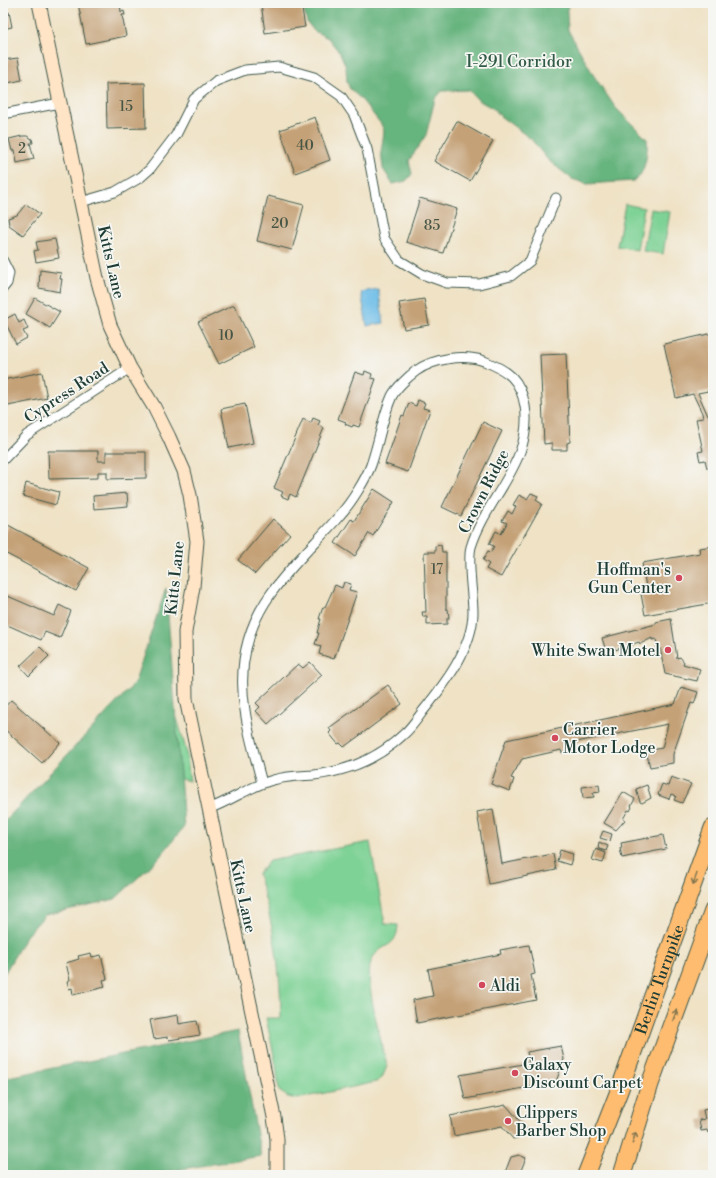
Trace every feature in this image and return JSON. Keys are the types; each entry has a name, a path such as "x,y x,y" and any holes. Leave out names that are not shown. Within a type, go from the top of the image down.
{"highway":[{"name":"Berlin Turnpike","path":"586,1175 619,1091 711,842"},
{"name":"Berlin Turnpike","path":"622,1175 650,1084 710,927 713,911"}],"street":[{"name":"Kitts Lane","path":"39,3 107,318 119,348 170,437 184,471 190,495 196,541 193,587 185,632 185,677 190,721 274,1117 277,1139 277,1175"},
{"path":"81,202 115,192 141,177 150,169 176,135 194,99 216,81 245,70 279,67 314,77 341,96 350,109 367,149 384,238 399,260 422,274 447,283 479,284 511,276 530,261 556,198"},
{"path":"3,114 60,103"},
{"path":"3,261 9,273 7,283 3,288"},
{"name":"Crown Ridge","path":"208,809 229,801 262,783 287,777 350,769 376,757 405,734 445,683 465,647 473,616 470,550 484,520 520,456 528,422 522,390 506,370 480,359 446,358 417,370 407,379 393,394 370,468 343,512 282,580 262,607 248,637 242,666 242,680 248,725 262,783"},
{"name":"Cypress Road","path":"3,460 27,435 130,368"}],"green space":[{"name":"I-291 Corridor","path":"302,3 568,3 568,30 594,76 615,107 647,139 644,168 638,178 634,181 587,184 572,179 548,160 531,139 500,116 494,109 478,100 469,90 442,91 435,99 426,135 409,161 412,174 406,181 393,184 383,169 381,152 384,131 381,124 361,99 350,89 347,82 346,67 340,53 328,38 314,31 307,22"},
{"path":"625,204 644,208 637,250 617,246"},
{"path":"651,209 670,212 663,254 643,251"},
{"path":"166,588 184,827 157,860 115,899 45,915 26,936 3,976 3,823 134,684"},
{"path":"175,711 186,750 190,781 180,779"},
{"path":"370,842 385,924 398,925 397,933 394,939 391,943 378,951 374,956 369,971 372,998 387,1066 382,1078 376,1082 297,1099 288,1097 279,1091 276,1065 266,1018 281,1018 280,981 272,927 258,874 269,861"},
{"path":"238,1031 261,1156 146,1175 3,1175 3,1078"}],"water":[{"path":"378,289 384,323 367,326 361,292"}],"building":[{"path":"78,3 120,3 121,12 124,11 125,15 122,15 126,36 86,44"},
{"path":"261,3 301,3 305,27 265,33"},
{"path":"9,12 12,27 3,29 3,13"},
{"path":"18,58 22,80 3,84 3,60"},
{"path":"145,83 146,128 107,129 106,84"},
{"path":"315,117 330,160 295,173 280,130"},
{"path":"457,121 493,141 470,181 434,161"},
{"path":"27,136 32,139 33,143 30,143 34,159 17,163 15,150 12,151 9,139"},
{"path":"4,150 7,160 6,163 3,164"},
{"path":"268,196 304,205 292,250 257,241"},
{"path":"420,198 457,209 443,253 406,242"},
{"path":"26,204 40,214 23,235 9,225 8,218 17,215"},
{"path":"55,239 59,258 36,262 34,251 38,250 36,242"},
{"path":"40,270 61,273 60,279 62,279 60,292 39,288"},
{"path":"35,298 60,312 50,328 26,314"},
{"path":"424,299 429,325 404,329 399,303"},
{"path":"234,305 254,347 219,364 198,322"},
{"path":"15,314 19,323 24,320 28,329 23,331 27,338 16,344 4,320"},
{"path":"713,333 713,390 698,393 708,416 713,415 713,467 707,468 705,460 700,461 698,452 703,451 696,419 703,418 702,413 693,394 676,398 664,344"},
{"path":"566,354 570,442 567,443 567,450 552,450 552,443 544,444 540,355"},
{"path":"365,371 372,374 371,378 376,379 359,427 353,425 352,427 345,424 346,422 338,419 355,372 364,375"},
{"path":"42,372 47,398 3,407 3,380"},
{"path":"418,400 425,403 423,408 430,410 408,472 385,464 402,415 404,416 409,403 416,406"},
{"path":"245,404 253,443 229,448 221,409"},
{"path":"313,418 320,421 318,425 324,428 296,497 290,494 288,499 281,496 283,492 274,488 303,419 311,423"},
{"path":"483,422 502,431 461,516 442,507"},
{"path":"48,451 98,451 98,461 106,461 106,452 146,452 146,478 107,479 107,472 98,472 98,478 49,479"},
{"path":"26,483 59,492 56,505 23,496"},
{"path":"374,489 394,502 373,536 369,533 355,556 335,543 351,519 354,521"},
{"path":"127,493 128,506 94,509 93,496"},
{"path":"531,493 538,496 536,500 542,504 501,577 486,569 489,564 483,560 488,551 491,552 494,546 489,544 496,531 501,534 507,523 502,521 508,511 512,514 516,506 513,505 519,495 527,499"},
{"path":"273,519 290,534 255,574 238,560"},
{"path":"8,525 89,568 76,591 3,552 3,535"},
{"path":"441,545 442,552 446,552 446,609 448,609 449,618 447,618 447,624 427,625 427,617 423,617 422,612 426,612 424,552 435,552 435,546"},
{"name":"Hoffman's Gun Center","path":"713,546 713,603 645,615 641,594 647,593 642,563 700,553 699,548"},
{"path":"344,582 351,584 349,590 357,592 334,659 319,654 321,646 315,644 319,633 317,633 321,619 319,619 323,607 325,607 335,585 342,588"},
{"path":"3,594 54,616 59,605 71,611 60,638 45,632 41,640 3,623"},
{"name":"White Swan Motel","path":"671,619 677,658 680,657 684,662 683,664 700,669 697,681 665,674 660,648 658,648 656,639 652,640 652,638 640,644 639,642 628,647 627,645 616,650 615,648 611,649 612,651 606,651 602,638"},
{"path":"40,647 49,656 29,676 20,666"},
{"path":"310,662 322,675 268,724 256,711 260,707 256,703 298,664 303,668"},
{"path":"388,685 402,704 344,747 340,743 338,744 329,733 331,731 329,728"},
{"name":"Carrier Motor Lodge","path":"681,687 698,692 694,704 691,703 673,754 673,763 650,767 646,751 662,748 668,724 571,743 572,750 562,753 561,750 522,759 511,778 514,779 510,791 491,784 506,740 675,704"},
{"path":"11,700 60,743 42,763 3,728 3,709"},
{"path":"671,777 691,784 682,803 674,800 676,796 671,794 669,799 658,795 662,784 668,786"},
{"path":"599,785 600,792 593,793 594,797 583,798 582,787"},
{"path":"647,785 651,798 642,803 640,802 636,789"},
{"path":"623,792 635,799 630,811 628,810 623,819 625,820 616,830 604,823"},
{"path":"493,809 502,864 553,854 556,870 489,884 477,812"},
{"path":"603,831 612,834 610,841 600,838"},
{"path":"663,835 666,849 622,858 620,848 622,848 621,843"},
{"path":"599,842 608,846 606,851 599,849"},
{"path":"596,849 606,853 603,863 592,860"},
{"path":"560,850 573,854 570,865 557,861"},
{"name":"Aldi","path":"529,945 535,974 531,975 536,1000 417,1023 413,1000 433,996 428,969 501,954 500,950"},
{"path":"91,953 92,957 101,955 107,979 103,980 105,987 73,995 72,988 69,989 67,981 70,980 66,963 79,959 78,956"},
{"path":"178,1015 179,1024 197,1021 200,1035 169,1040 168,1037 154,1039 150,1020"},
{"name":"Galaxy Discount Carpet","path":"561,1046 564,1059 556,1082 465,1099 460,1075 529,1063 527,1052"},
{"path":"506,1105 528,1131 521,1137 513,1139 502,1126 454,1136 450,1116"},
{"path":"713,1108 713,1132 708,1133 707,1130 701,1131 699,1120 705,1119 703,1110"},
{"path":"519,1155 526,1158 519,1175 504,1175 511,1157"}],"place":[{"name":"Hoffman's Gun Center","path":"679,578"},
{"name":"White Swan Motel","path":"668,650"},
{"name":"Carrier Motor Lodge","path":"555,738"},
{"name":"Aldi","path":"482,985"},
{"name":"Galaxy Discount Carpet","path":"515,1073"},
{"name":"Clippers Barber Shop","path":"508,1121"}]}
